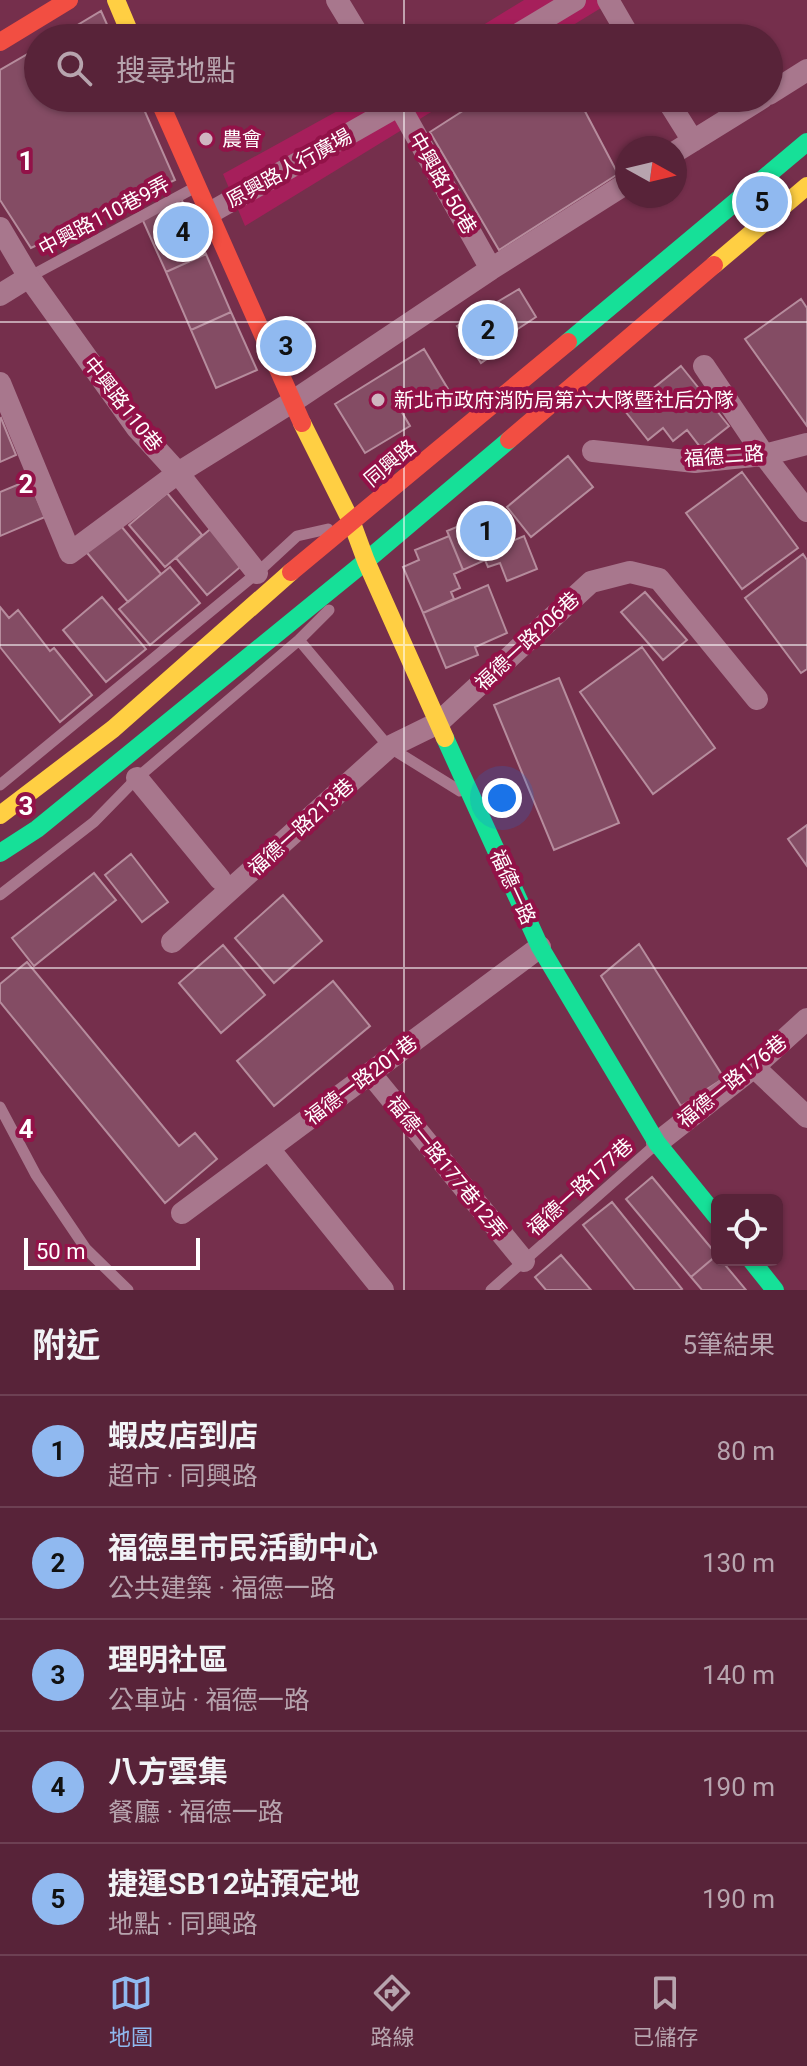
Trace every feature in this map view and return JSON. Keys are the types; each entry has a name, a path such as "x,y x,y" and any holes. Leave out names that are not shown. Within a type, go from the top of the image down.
{"street":[{"path":"30,24 69,0"},
{"path":"116,0 126,24"},
{"path":"337,0 352,24"},
{"path":"535,24 575,0"},
{"path":"608,0 622,24"},
{"path":"0,42 24,27"},
{"path":"783,85 807,70"},
{"name":"福德一路","path":"164,112 292,402 352,523 366,561 540,947 657,1143 711,1210"},
{"name":"原興路人行廣場","path":"208,214 383,112"},
{"name":"中興路150巷","path":"408,112 491,269"},
{"path":"671,112 680,136"},
{"path":"687,145 740,112"},
{"name":"同興路","path":"0,815 113,729 275,584 807,142"},
{"path":"0,853 37,829 366,561 807,186"},
{"path":"0,383 70,553 178,473 615,191"},
{"name":"中興路110巷","path":"2,237 137,428 178,473 257,573"},
{"path":"0,295 29,277"},
{"path":"704,366 764,455 807,511"},
{"name":"福德二路","path":"593,451 695,462 764,455 807,444"},
{"name":"福德一路206巷","path":"438,723 591,582 630,572 659,579 757,699"},
{"name":"福德一路213巷","path":"172,942 389,747 438,723"},
{"path":"137,778 220,879"},
{"name":"福德一路201巷","path":"182,1213 540,947"},
{"name":"福德一路176巷","path":"657,1143 754,1067 807,1019"},
{"path":"754,1067 807,1117"},
{"name":"福德一路177巷12弄","path":"370,1073 524,1261"},
{"path":"269,1149 383,1290"},
{"path":"756,1266 775,1290"}],"lane":[{"name":"中興路110巷9弄","path":"29,277 197,187"},
{"path":"0,785 257,573 297,536 352,523"},
{"path":"0,895 94,822 137,778 299,640 336,603 366,561"},
{"path":"299,640 389,747 473,798"},
{"path":"0,1107 36,1175 86,1249 128,1290"},
{"name":"福德一路177巷","path":"491,1290 657,1143"}],"shaded area":[{"path":"524,0 614,0 575,24 485,24"},
{"path":"336,112 431,112 245,226 223,174"}],"building":[{"path":"101,11 107,24 79,24"},
{"path":"24,56 24,112 145,112 175,180 31,248 0,200 0,70"},
{"path":"461,112 585,112 615,168 615,176 499,250 430,132"},
{"path":"180,196 206,254 166,272 140,214"},
{"path":"206,254 231,312 191,330 166,272"},
{"path":"519,289 536,317 507,336 511,342 481,363 457,326"},
{"path":"801,299 807,308 807,426 745,339"},
{"path":"231,312 257,370 216,388 191,330"},
{"name":"新北市政府消防局第六大隊暨社后分隊","path":"424,349 448,389 424,403 420,397 400,409 410,426 365,453 335,404"},
{"path":"681,366 729,426 701,448 687,430 673,441 663,428 648,440 625,411"},
{"path":"0,419 16,455 0,462"},
{"path":"568,456 593,487 531,537 507,507"},
{"path":"742,472 798,548 742,589 686,513"},
{"path":"29,480 45,517 0,536 0,492"},
{"path":"167,493 202,535 165,567 129,525"},
{"path":"497,510 510,542 524,536 537,569 507,581 500,563 488,567 485,560 463,570 447,531"},
{"path":"116,520 161,574 128,602 83,548"},
{"path":"214,526 245,563 207,595 176,558"},
{"path":"449,536 463,570 454,574 460,588 451,592 454,599 423,613 403,567 419,560 415,550"},
{"path":"803,554 807,560 807,669 801,673 745,598"},
{"path":"170,567 200,603 150,645 119,609"},
{"path":"488,585 507,633 475,647 478,655 446,668 423,613"},
{"path":"645,592 687,640 663,660 621,612"},
{"path":"102,597 146,649 106,682 63,630"},
{"path":"0,607 9,618 18,610 50,651 54,648 92,695 60,722 0,647"},
{"path":"642,647 715,748 653,794 580,692"},
{"path":"559,678 619,823 554,850 494,705"},
{"path":"807,825 807,866 788,839"},
{"path":"131,854 168,902 142,922 105,875"},
{"path":"94,873 116,900 34,966 12,938"},
{"path":"283,895 322,941 274,983 235,938"},
{"path":"639,944 724,1078 681,1106 601,976"},
{"path":"223,945 265,995 221,1033 179,983"},
{"path":"27,962 179,1146 195,1133 217,1159 165,1203 0,1002 0,984"},
{"path":"333,981 370,1026 274,1106 237,1061"},
{"path":"652,1177 711,1248 711,1260 691,1277 626,1199"},
{"path":"612,1202 682,1289 635,1290 583,1225"},
{"path":"561,1255 591,1290 546,1290 535,1277"},
{"path":"711,1260 711,1266 726,1266 746,1290 702,1290 691,1277"}],"traffic: fast":[{"path":"568,342 807,142"},
{"path":"0,853 37,829 366,561 509,440"},
{"path":"445,738 540,947 657,1143 711,1210"},
{"path":"756,1266 775,1290"}],"traffic: slow":[{"path":"116,0 126,24"},
{"path":"714,265 807,186"},
{"path":"302,423 352,523 445,738"},
{"path":"0,815 113,729 291,572"}],"traffic: jam":[{"path":"30,24 69,0"},
{"path":"0,42 24,27"},
{"path":"164,112 302,423"},
{"path":"509,440 714,265"},
{"path":"291,572 568,342"}],"place":[{"name":"農會","path":"206,139"},
{"name":"捷運SB12站預定地","path":"762,202"},
{"name":"八方雲集","path":"183,232"},
{"name":"福德里市民活動中心","path":"488,330"},
{"name":"理明社區","path":"286,346"},
{"name":"新北市政府消防局第六大隊暨社后分隊","path":"378,400"},
{"name":"蝦皮店到店","path":"486,531"}]}
